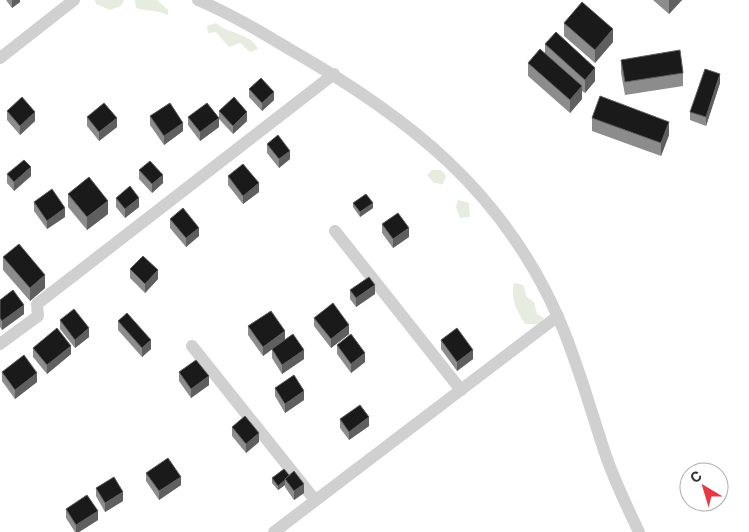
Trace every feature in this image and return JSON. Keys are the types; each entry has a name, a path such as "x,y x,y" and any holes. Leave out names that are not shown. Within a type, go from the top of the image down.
{"street":[{"path":"0,58 74,0"},
{"path":"198,0 220,9 334,74 377,102 426,140 482,195 511,233 538,276 558,316 578,364 606,457 639,532"},
{"path":"0,344 38,316 37,304 334,74"},
{"path":"335,231 461,390"},
{"path":"274,532 558,316"},
{"path":"192,346 315,500"}],"shaded area":[{"path":"95,0 124,0 121,6 110,10 96,4"},
{"path":"135,0 157,0 168,10 168,15 136,8"},
{"path":"216,23 250,40 258,49 250,52 240,43 229,47 216,32 208,33 207,26"},
{"path":"432,170 441,170 446,176 443,184 434,183 427,175"},
{"path":"458,200 469,203 470,217 460,218 456,207"},
{"path":"514,283 523,285 527,297 534,302 537,314 544,318 538,324 525,324 522,319 514,300"}],"building":[{"path":"582,2 613,29 595,50 564,23"},
{"path":"556,32 595,68 585,80 545,44"},
{"path":"540,49 582,86 570,100 528,63"},
{"path":"680,50 683,73 625,82 621,60"},
{"path":"705,69 720,74 706,117 690,112"},
{"path":"261,78 274,92 262,103 249,89"},
{"path":"600,96 669,122 661,143 592,118"},
{"path":"22,97 35,112 20,126 7,111"},
{"path":"234,97 247,112 233,126 219,111"},
{"path":"104,103 117,118 99,132 87,117"},
{"path":"170,103 183,123 164,136 150,116"},
{"path":"207,103 219,118 200,132 188,117"},
{"path":"278,135 290,151 279,159 267,144"},
{"path":"24,160 31,167 14,182 7,174"},
{"path":"150,161 163,175 152,184 139,170"},
{"path":"243,164 259,183 243,196 228,176"},
{"path":"89,177 108,201 87,217 68,194"},
{"path":"130,186 139,198 125,209 116,198"},
{"path":"52,189 65,208 47,221 34,202"},
{"path":"366,194 373,203 360,212 353,203"},
{"path":"183,208 199,228 186,238 170,219"},
{"path":"398,213 409,228 393,239 382,224"},
{"path":"19,244 45,275 30,288 3,257"},
{"path":"143,256 158,270 145,284 130,269"},
{"path":"369,277 375,285 356,298 350,290"},
{"path":"13,290 24,305 2,321 0,318 0,300"},
{"path":"333,303 349,325 331,339 314,318"},
{"path":"74,309 89,328 75,340 60,320"},
{"path":"271,311 285,331 263,347 248,326"},
{"path":"127,313 151,340 142,348 118,321"},
{"path":"57,328 71,346 47,365 33,348"},
{"path":"457,328 473,350 457,362 441,340"},
{"path":"293,334 304,350 282,365 272,349"},
{"path":"351,334 365,353 351,364 337,345"},
{"path":"24,355 37,373 15,390 2,372"},
{"path":"196,360 209,376 191,389 179,372"},
{"path":"294,375 304,391 285,404 275,388"},
{"path":"360,405 369,417 349,432 340,419"},
{"path":"245,416 259,433 246,444 232,427"},
{"path":"168,458 181,477 159,491 146,473"},
{"path":"284,469 289,475 278,486 272,478"},
{"path":"294,471 304,484 294,491 285,479"},
{"path":"114,477 123,492 105,503 96,488"},
{"path":"87,495 98,511 76,525 66,509"}]}
